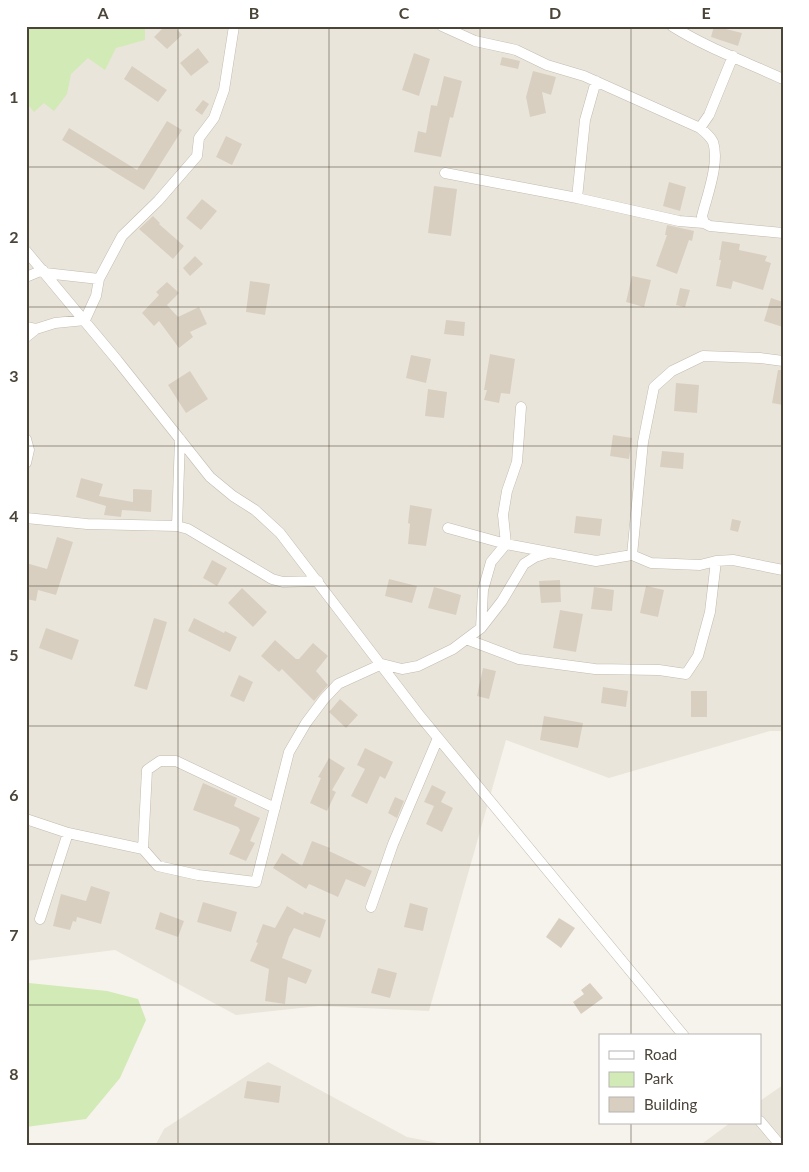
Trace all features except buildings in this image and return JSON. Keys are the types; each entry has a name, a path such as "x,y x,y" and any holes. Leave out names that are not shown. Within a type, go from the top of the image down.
{"street":[{"path":"85,320 96,296 99,279 122,236 158,202 197,156 199,138 214,118 224,90 234,26"},
{"path":"442,26 475,42 516,50 547,65 596,81 700,128 708,134 713,142 715,153 702,216 704,223"},
{"path":"676,27 712,49 733,56 783,79"},
{"path":"700,128 709,115 733,56"},
{"path":"577,198 585,120 596,81"},
{"path":"445,173 577,198 679,221 783,233"},
{"path":"26,251 85,320 210,477 233,496 255,510 280,533 438,738 682,1034"},
{"path":"26,277 44,272 99,279"},
{"path":"26,337 31,328 85,320"},
{"path":"632,555 644,442 654,387 672,371 703,356 760,358 783,362"},
{"path":"481,628 483,590 491,562 506,544 504,515 507,491 517,462 520,407"},
{"path":"26,438 29,450 26,463"},
{"path":"176,526 180,439"},
{"path":"26,518 86,524 176,526 188,529 272,579 283,582 318,581"},
{"path":"448,528 506,544 596,562 632,555 651,563 700,565 716,560 733,560 783,570"},
{"path":"26,819 68,833 143,849 158,866 198,875 256,882 288,752 324,699 338,684 382,664 402,669 418,666 453,649 481,628 502,602 524,564 535,557 548,553"},
{"path":"466,639 519,659 595,669 659,670 686,674 698,656 710,612 716,560"},
{"path":"371,907 393,844 438,738"},
{"path":"143,849 147,770 160,761 176,762 275,808"},
{"path":"40,919 68,833"},
{"path":"762,1124 780,1146"}],"shaded area":[{"path":"26,26 783,26 783,731 770,731 609,778 506,740 429,1011 319,1006 236,1015 115,950 26,961"},
{"path":"268,1062 407,1137 454,1146 155,1146 164,1129"},
{"path":"783,1085 783,1146 699,1146 729,1124 762,1124 762,1100"}],"green space":[{"path":"26,26 145,26 145,40 116,48 105,70 88,58 71,74 67,94 54,111 44,103 34,112 26,102"},
{"path":"26,984 107,991 138,999 146,1020 120,1078 86,1119 26,1127"}]}
